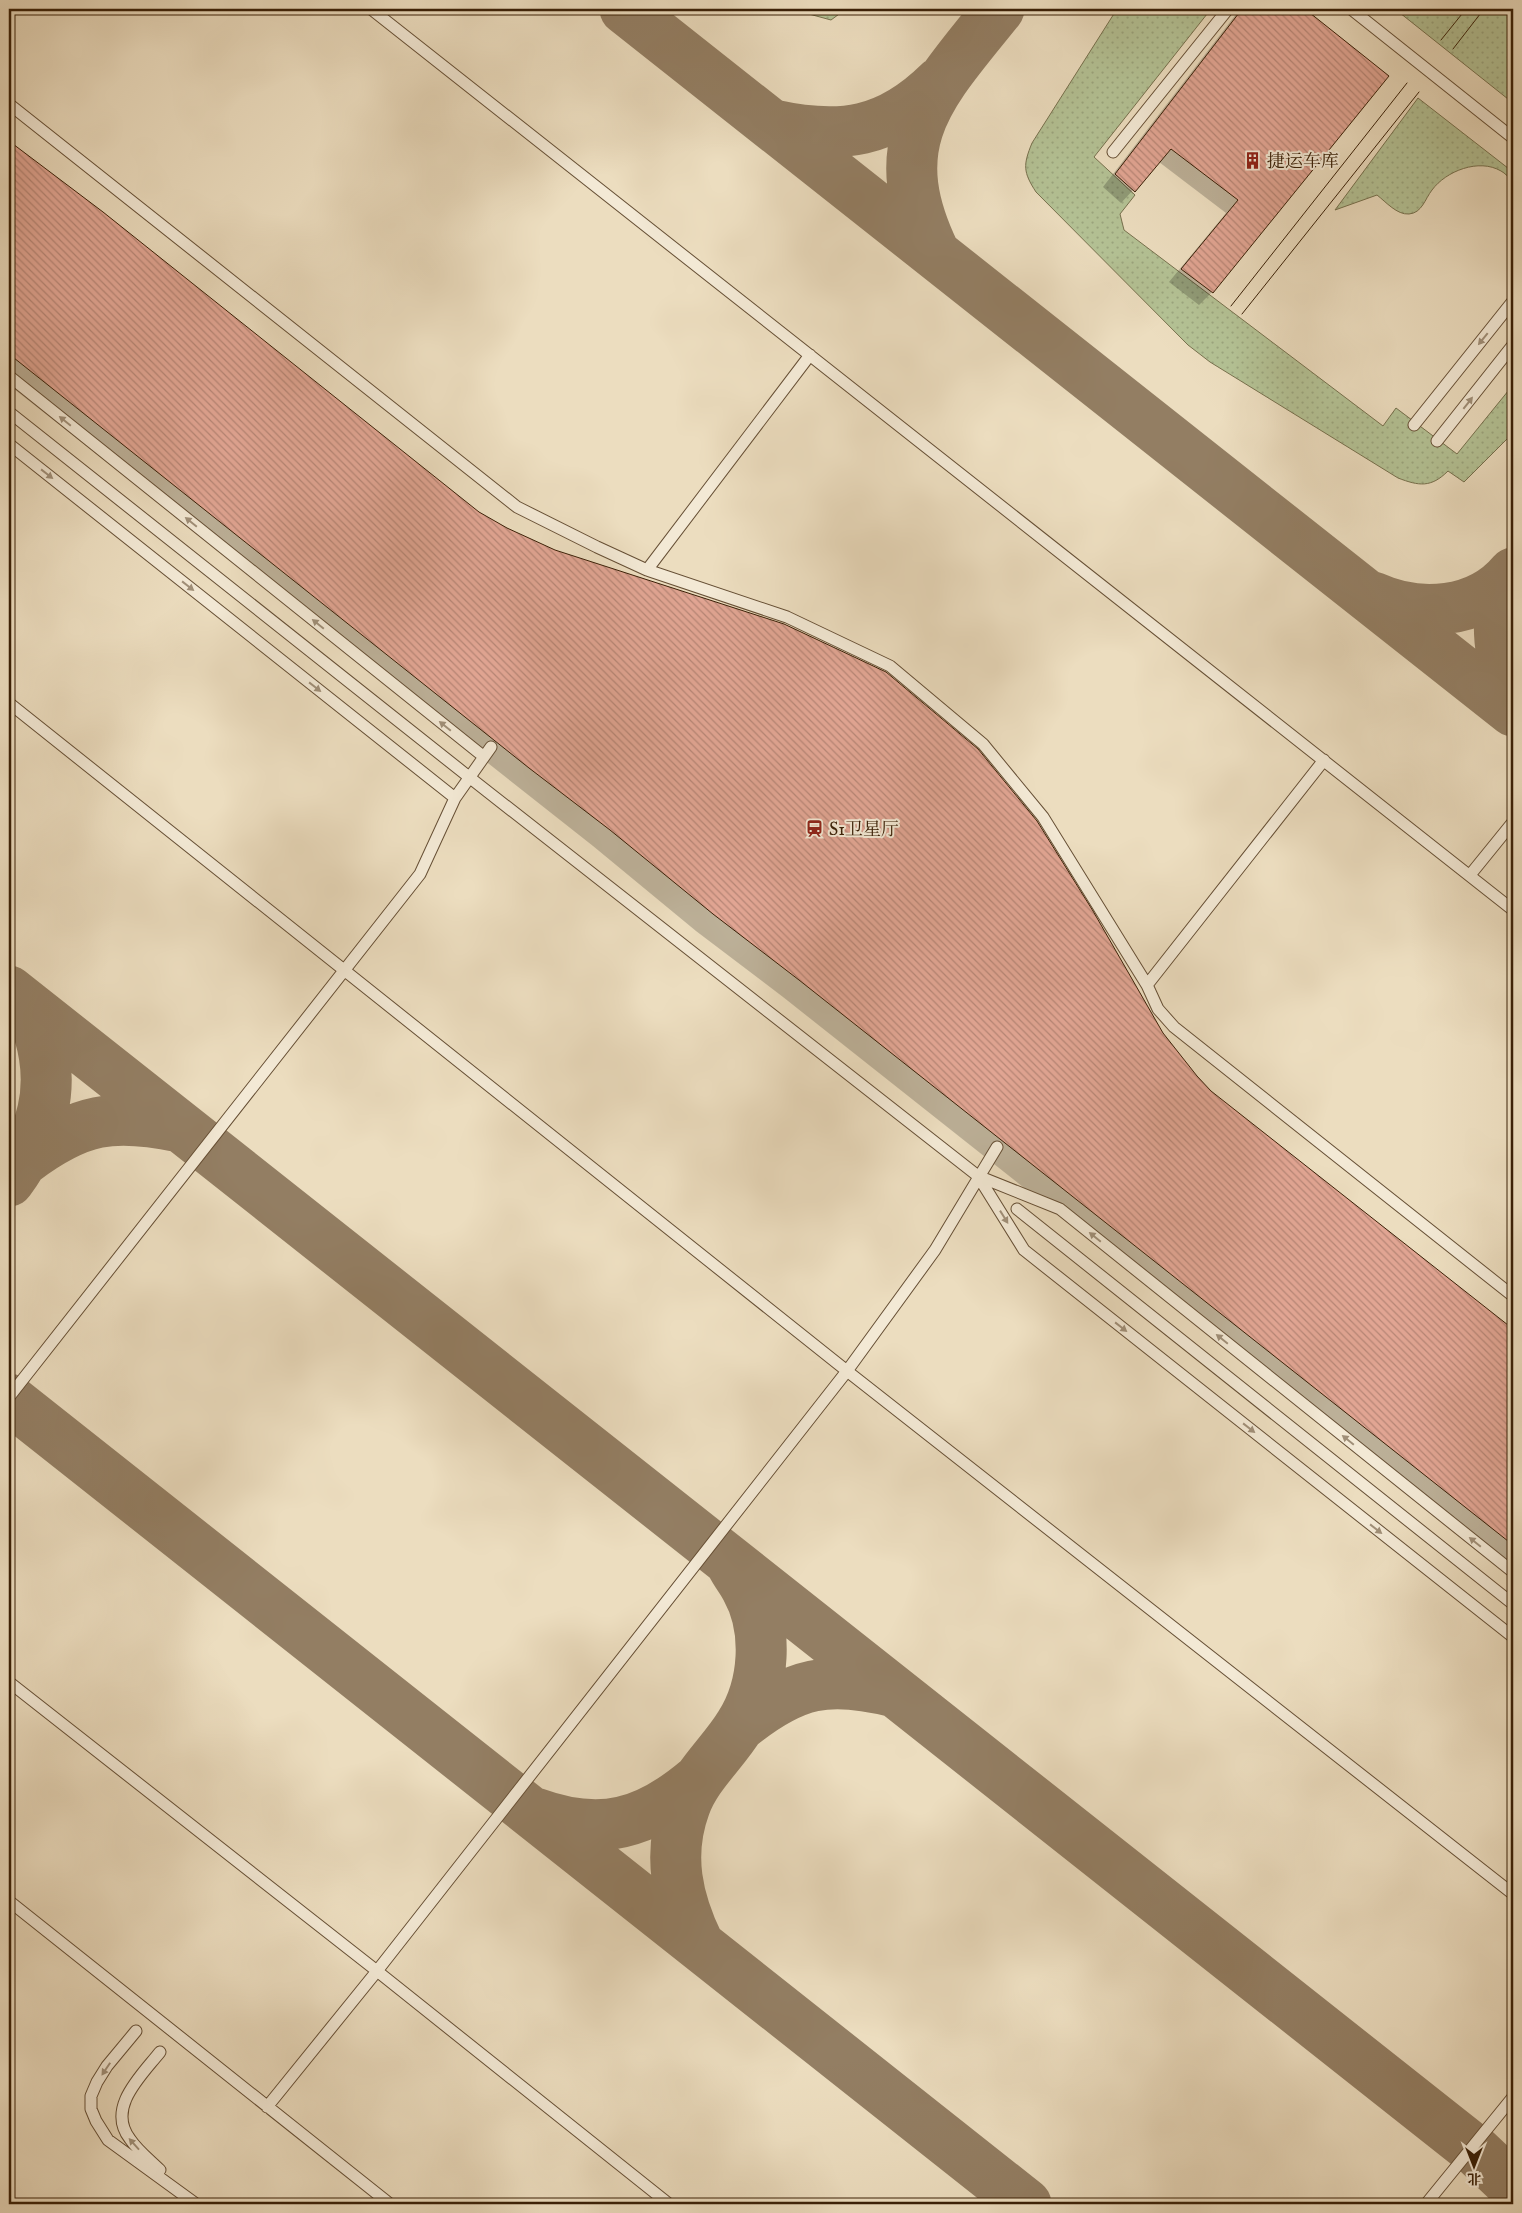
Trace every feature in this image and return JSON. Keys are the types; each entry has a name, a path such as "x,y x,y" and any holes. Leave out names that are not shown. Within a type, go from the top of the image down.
{"lane":[{"path":"371,9 1513,910"},
{"path":"1113,152 1228,9"},
{"path":"1351,9 1513,138"},
{"path":"9,104 517,507 596,547 647,570 787,617 890,666 983,744 1043,817 1146,985 1158,1009 1174,1027 1513,1296"},
{"path":"1414,425 1513,301"},
{"path":"1437,441 1513,345"},
{"path":"647,570 810,355"},
{"path":"9,376 487,752 455,798 420,874 9,1397"},
{"path":"9,412 469,777 978,1176 1060,1209 1513,1572"},
{"path":"9,444 455,798"},
{"path":"9,703 847,1371 1513,1894"},
{"path":"1146,985 1324,760"},
{"path":"1470,875 1513,822"},
{"path":"267,2107 377,1971 847,1371 935,1250 997,1147"},
{"path":"978,1176 1024,1250 1513,1637"},
{"path":"1017,1209 1513,1604"},
{"path":"9,1682 377,1971 669,2204"},
{"path":"9,1901 390,2204"},
{"path":"136,2031 107,2066 97,2082 91,2096 91,2109 108,2140 196,2204"},
{"path":"160,2052 126,2098 121,2113 122,2125 130,2139 180,2192"},
{"path":"1426,2204 1513,2097"}],"green space":[{"path":"804,9 846,9 831,20 809,14"},
{"path":"1117,9 1211,9 1094,157 1135,195 1120,214 1124,230 1383,426 1396,408 1457,454 1513,385 1513,433 1464,482 1448,471 1442,477 1424,484 1412,483 1398,478 1210,362 1188,345 1036,192 1026,168 1027,157 1032,143"},
{"path":"1395,9 1513,9 1513,103"},
{"path":"1418,98 1513,172 1513,181 1492,167 1473,166 1454,172 1438,183 1420,208 1413,213 1405,214 1392,208 1377,195 1335,210"}],"building":[{"name":"捷运车库","path":"1242,9 1305,9 1389,76 1213,293 1181,269 1238,200 1171,149 1135,192 1115,174"},
{"name":"S1卫星厅","path":"9,141 103,212 479,512 507,528 555,550 784,624 886,672 978,749 1037,821 1093,911 1163,1033 1197,1076 1211,1091 1513,1329 1513,1545 713,914 610,830 529,768 9,354"}],"taxiway":[{"path":"625,9 1513,711"},
{"path":"935,254 919,215 912,180 913,149 921,121 934,94 999,9"},
{"path":"773,125 820,132 862,128 882,122 901,113 920,100 939,83"},
{"path":"1373,597 1391,604 1410,608 1448,608 1466,604 1483,597 1499,587 1513,573"},
{"path":"1502,586 1499,627 1500,641 1504,667 1513,694"},
{"path":"9,991 1477,2152 1513,2186"},
{"path":"9,1181 30,1146 43,1111 46,1092 44,1054 39,1033 23,1003"},
{"path":"24,1160 63,1135 80,1127 98,1122 135,1120 180,1127"},
{"path":"9,1399 1026,2204"},
{"path":"699,1945 691,1928 680,1894 677,1877 676,1842 685,1806 690,1795 703,1774 740,1725 748,1710 755,1693 761,1657 761,1639 753,1604 732,1565"},
{"path":"741,1725 778,1699 813,1686 850,1684 895,1692"},
{"path":"535,1813 581,1824 602,1825 622,1822 660,1807 698,1780"}],"tram line":[{"path":"1441,40 1466,9"},
{"path":"1453,49 1484,9"},
{"path":"1231,306 1407,83"},
{"path":"1242,314 1419,92"}],"place":[{"name":"捷运车库","path":"1253,161"},
{"name":"S1卫星厅","path":"815,829"}]}
